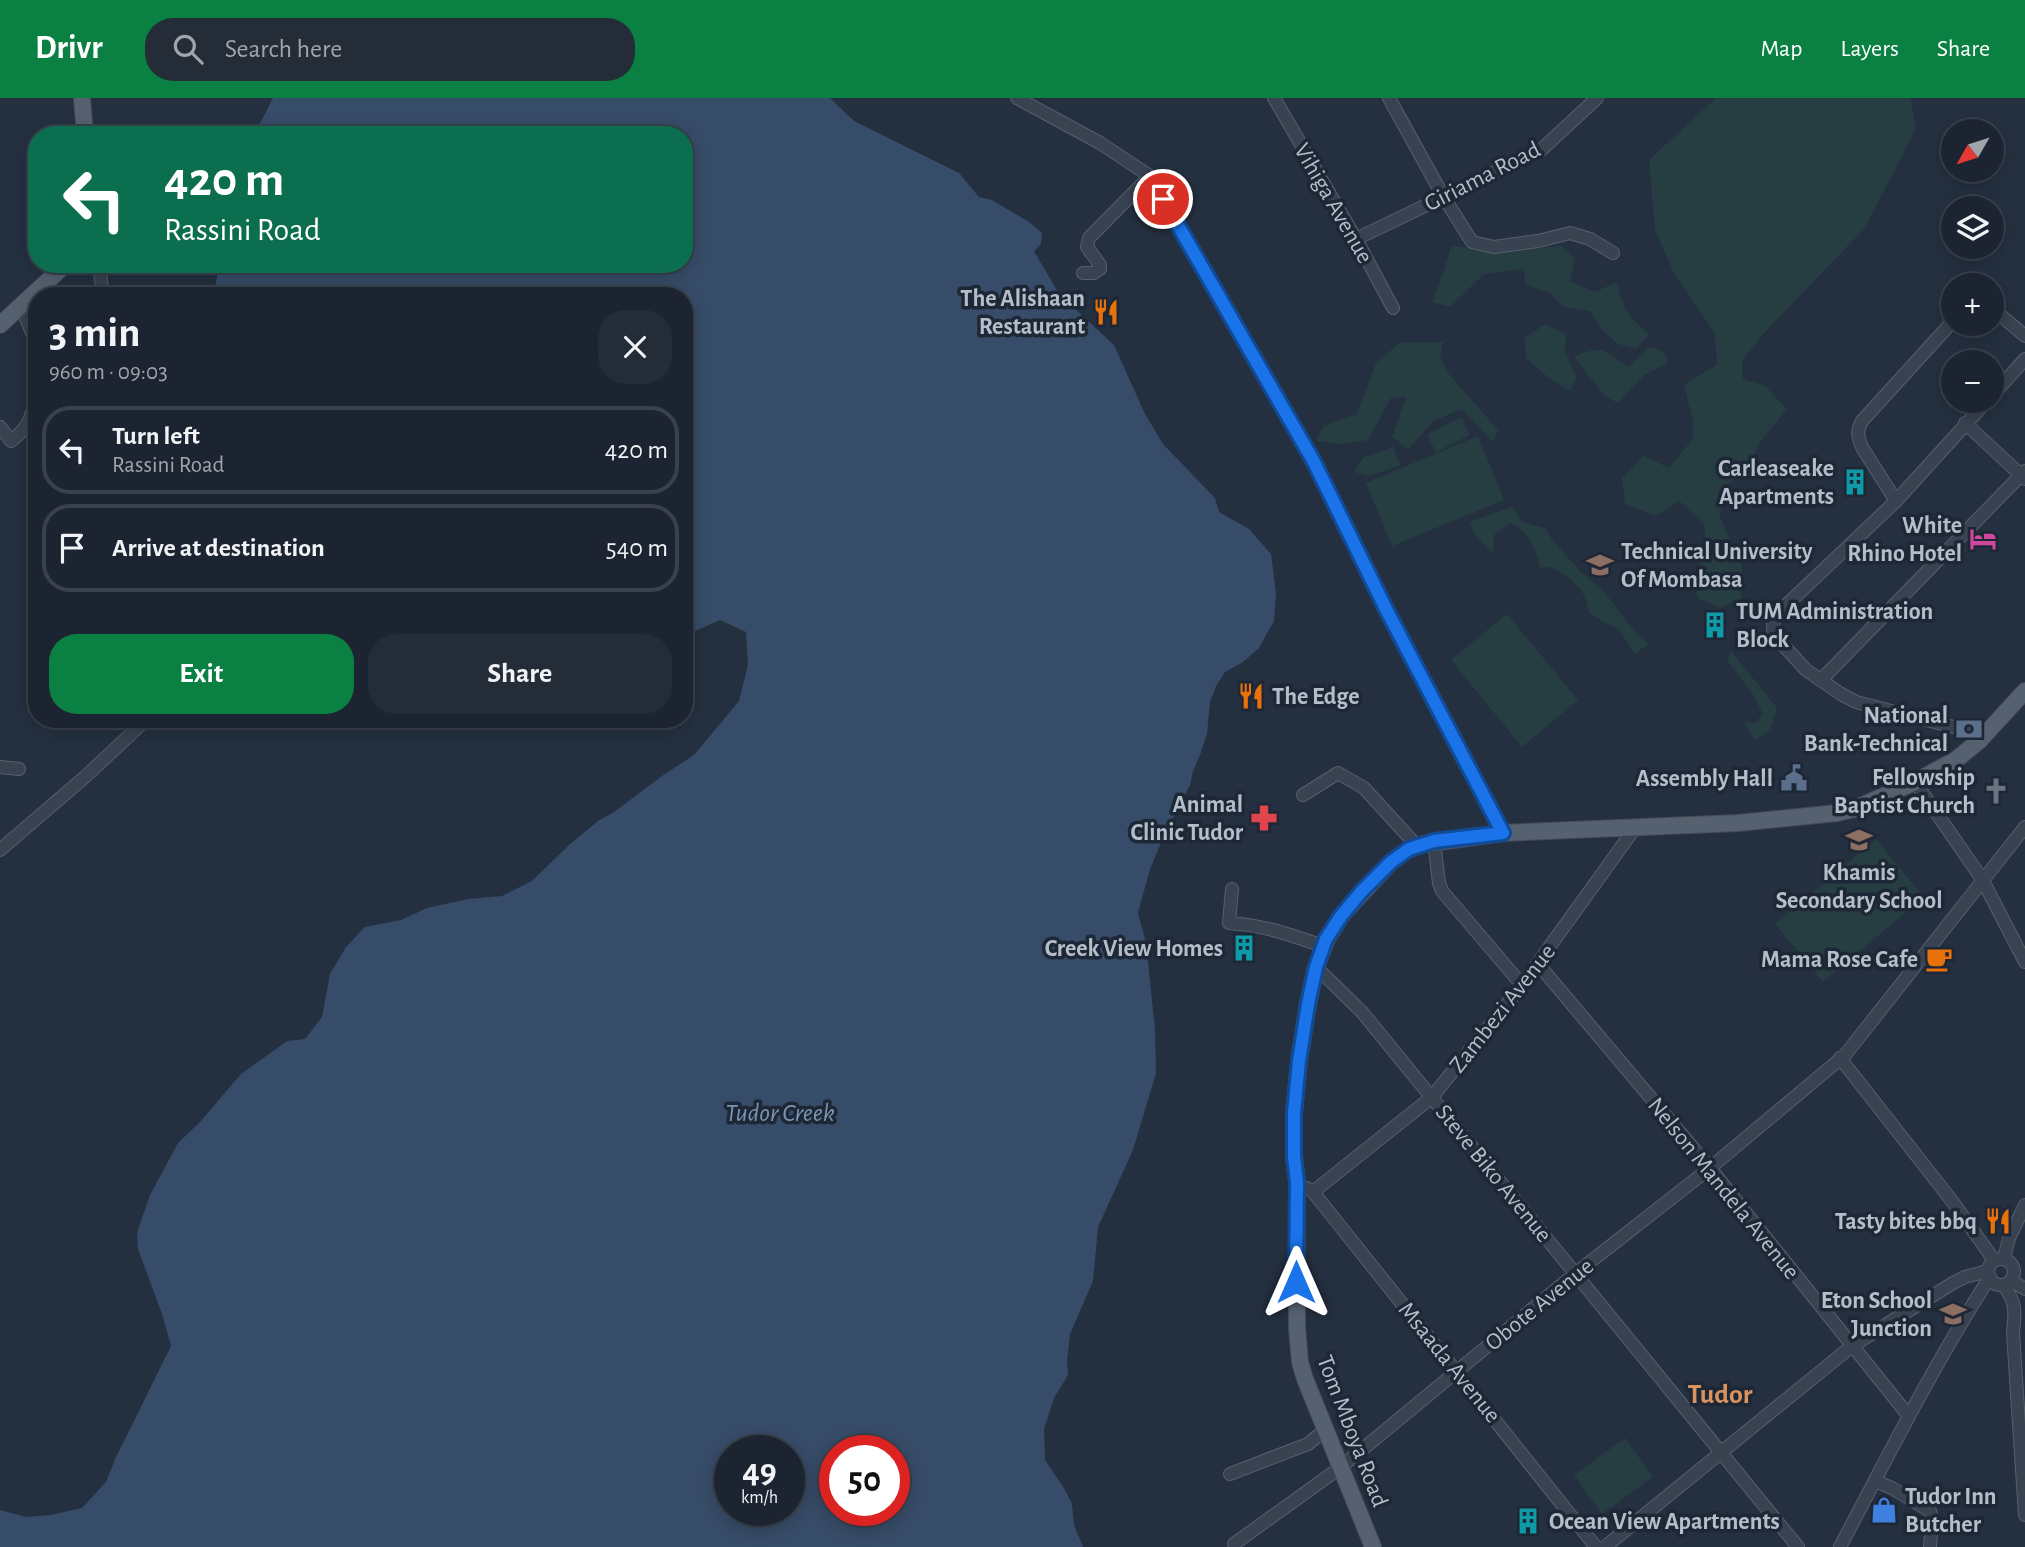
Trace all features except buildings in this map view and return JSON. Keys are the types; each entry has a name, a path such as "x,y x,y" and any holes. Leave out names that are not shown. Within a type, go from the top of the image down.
{"main road":[{"path":"82,98 84,126"},
{"path":"41,287 56,273"},
{"path":"0,325 28,299"},
{"name":"Tom Mboya Road","path":"1373,1547 1305,1379 1300,1362 1297,1328 1294,1113 1299,1061 1316,967 1323,946 1341,916 1391,862 1417,846 1434,841 1503,833 1738,823 1854,809 1915,782 1957,759 1985,735 2025,691"}],"street":[{"path":"1018,98 1100,143 1150,176 1314,462 1386,609 1503,833"},
{"name":"Vihiga Avenue","path":"1274,98 1393,308"},
{"path":"1389,98 1443,196 1472,242 1494,247 1570,233 1590,239 1613,253"},
{"name":"Giriama Road","path":"1356,239 1541,150 1597,98"},
{"path":"1083,274 1094,273 1100,269 1087,247 1089,238 1150,176"},
{"path":"21,306 28,323"},
{"path":"2004,318 2025,335"},
{"path":"1896,501 1859,441 1859,426 1941,334"},
{"path":"2004,383 2025,359"},
{"path":"1975,413 1896,501 1777,613 1772,629 1775,636 1806,670 1856,702 1985,735"},
{"path":"1821,680 2024,475 1965,423"},
{"path":"0,427 11,441 28,425"},
{"path":"0,850 71,790 137,728"},
{"path":"0,767 19,769"},
{"path":"1303,795 1338,773 1364,788 1417,846"},
{"path":"1915,782 1982,879 2025,962"},
{"name":"Obote Avenue","path":"1234,1544 1342,1467 1845,1055 2025,827"},
{"name":"Zambezi Avenue","path":"1313,1192 1432,1097 1538,964 1635,828"},
{"path":"1434,841 1442,891 1522,985"},
{"path":"1232,889 1230,923 1270,928 1323,946"},
{"name":"Nelson Mandela Avenue","path":"1538,964 1710,1168 1908,1415"},
{"name":"Steve Biko Avenue","path":"1316,967 1362,1012 1798,1547"},
{"path":"1840,1058 1952,1201 1994,1267 1995,1284 2008,1283 2025,1289"},
{"name":"Msaada Avenue","path":"1297,1182 1313,1192 1597,1547"},
{"path":"1840,1547 1908,1415 1994,1267 2025,1205"},
{"path":"1605,1547 1852,1346 1953,1283 1994,1267 2011,1265 2014,1272 2008,1283 2015,1310 2013,1334 2025,1515"},
{"path":"2015,1310 2025,1299"},
{"path":"1230,1474 1308,1444 1326,1429"},
{"path":"1875,1481 1930,1511 1930,1547"}],"green space":[{"path":"1716,98 1910,98 1916,128 1865,228 1767,330 1742,360 1743,379 1765,386 1787,409 1759,444 1749,467 1723,489 1720,517 1742,566 1741,599 1720,608 1697,598 1696,573 1706,549 1704,523 1679,501 1655,516 1625,504 1622,478 1644,456 1669,468 1693,439 1693,421 1684,385 1717,365 1715,334 1674,273 1655,230 1649,160"},
{"path":"1451,246 1506,249 1561,246 1575,259 1570,281 1595,292 1617,282 1627,311 1649,334 1636,349 1618,344 1602,330 1590,311 1563,307 1550,293 1526,285 1523,269 1484,274 1450,307 1432,302"},
{"path":"1545,324 1566,334 1565,352 1577,378 1570,391 1549,378 1526,358 1525,338"},
{"path":"1401,342 1443,342 1440,356 1448,373 1498,430 1493,442 1462,409 1433,421 1409,449 1392,437 1406,397 1391,398 1368,440 1344,444 1316,441 1323,426 1357,414 1376,363"},
{"path":"1650,347 1664,352 1668,363 1644,375 1618,403 1605,396 1574,357 1602,350 1628,367"},
{"path":"1461,417 1470,435 1436,452 1427,435"},
{"path":"1478,436 1504,500 1392,546 1366,483"},
{"path":"1393,447 1400,465 1370,476 1354,472 1363,458"},
{"path":"1512,507 1522,522 1545,528 1553,541 1582,573 1602,589 1635,632 1648,644 1635,654 1619,630 1589,613 1584,596 1577,585 1552,567 1540,568 1531,541 1517,526 1510,523 1494,535 1493,553 1478,539 1469,522"},
{"path":"1507,614 1578,700 1522,747 1451,660"},
{"path":"1730,650 1777,708 1771,729 1755,741 1744,722 1755,723 1763,714 1754,696 1728,661"},
{"path":"1876,839 1924,897 1823,982 1775,924"},
{"path":"1625,1438 1653,1477 1602,1514 1574,1475"}],"water":[{"name":"Tudor Creek","path":"273,98 830,98 854,121 959,173 979,197 992,200 1042,233 1041,244 1034,251 1059,294 1114,345 1145,414 1163,444 1215,498 1219,512 1249,529 1271,554 1276,593 1274,621 1259,648 1243,662 1225,672 1216,686 1210,702 1207,734 1190,785 1150,869 1138,913 1146,943 1155,1029 1156,1073 1133,1150 1098,1227 1093,1281 1070,1334 1068,1375 1054,1398 1044,1429 1045,1460 1072,1504 1074,1525 1083,1547 0,1547 0,1510 26,1517 82,1508 106,1482 171,1346 138,1249 137,1233 150,1195 178,1143 241,1074 287,1041 305,1039 322,1017 330,974 346,947 365,927 401,920 427,908 468,899 502,896 532,881 598,821 694,755 739,701 748,665 746,632 720,620 693,632 693,287 215,287 218,273 693,273 693,126 259,126"}],"place":[{"name":"The Alishaan Restaurant","path":"1106,312"},
{"name":"Carleaseake Apartments","path":"1855,482"},
{"name":"White Rhino Hotel","path":"1983,539"},
{"name":"Technical University Of Mombasa","path":"1600,565"},
{"name":"TUM Administration Block","path":"1715,625"},
{"name":"The Edge","path":"1251,696"},
{"name":"National Bank-Technical","path":"1969,729"},
{"name":"Assembly Hall","path":"1794,778"},
{"name":"Fellowship Baptist Church","path":"1996,791"},
{"name":"Animal Clinic Tudor","path":"1264,818"},
{"name":"Khamis Secondary School","path":"1859,840"},
{"name":"Creek View Homes","path":"1244,948"},
{"name":"Mama Rose Cafe","path":"1939,959"},
{"name":"Tasty bites bbq","path":"1998,1221"},
{"name":"Eton School Junction","path":"1953,1314"},
{"name":"Tudor Inn Butcher","path":"1884,1510"},
{"name":"Ocean View Apartments","path":"1528,1521"}],"district":[{"name":"Tudor","path":"1720,1393"}],"route":[{"path":"1163,199 1314,462 1386,609 1503,833 1434,841 1409,849 1391,862 1362,891 1326,939 1316,967 1308,1004 1294,1113 1297,1182 1296,1282"}]}
